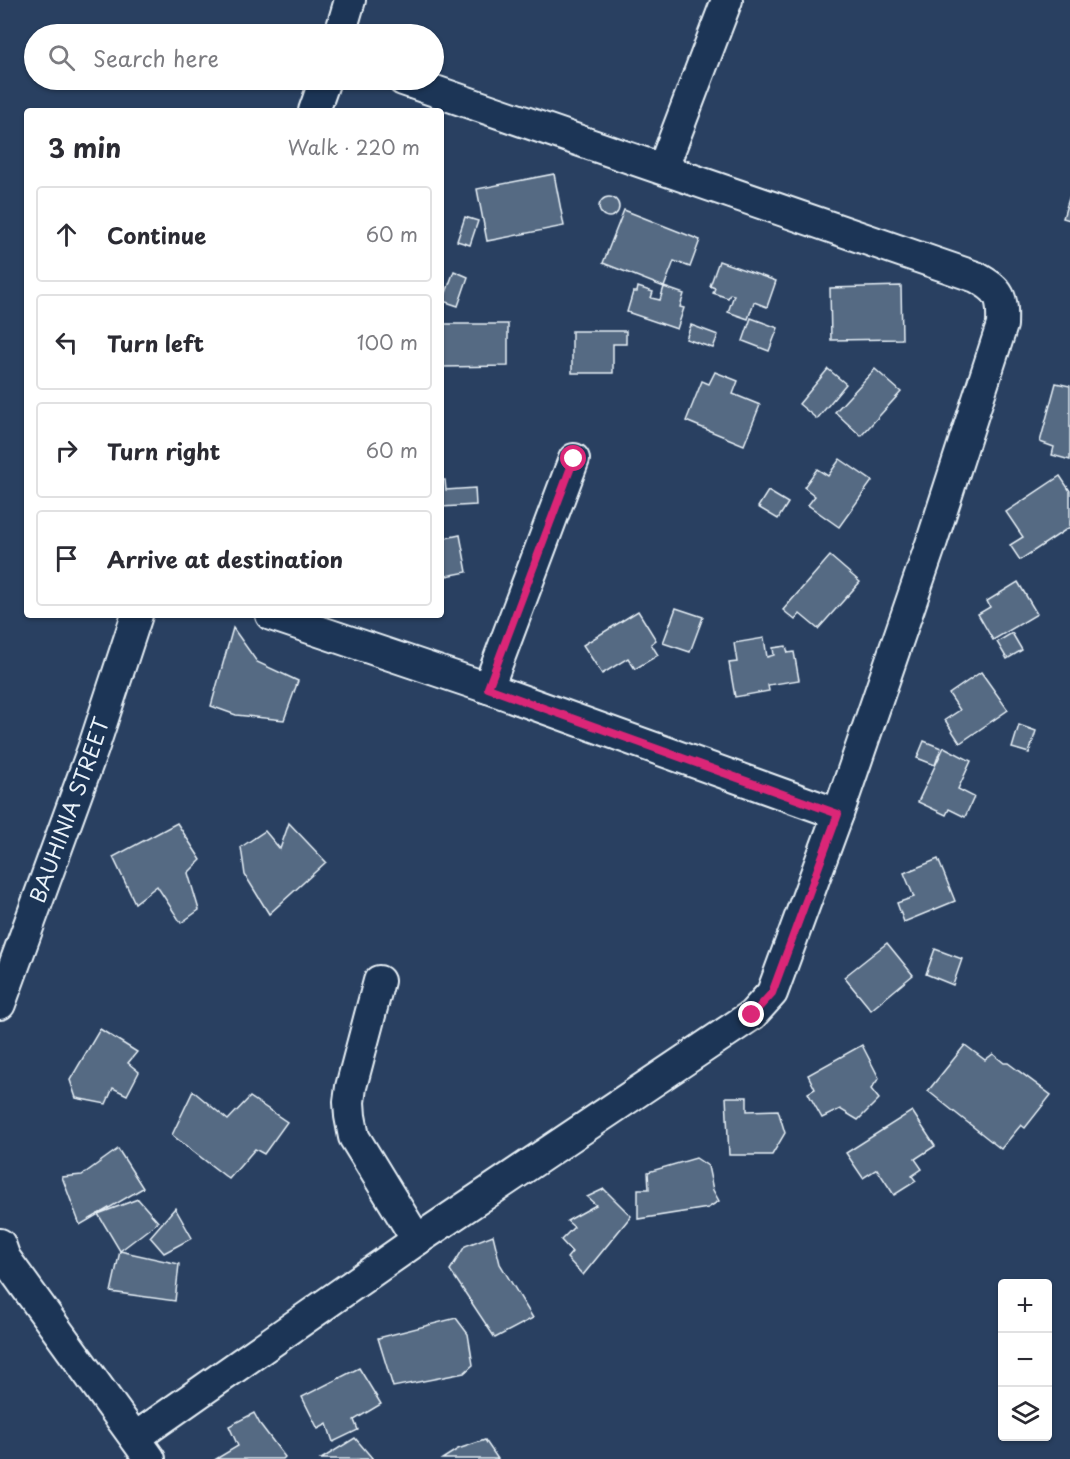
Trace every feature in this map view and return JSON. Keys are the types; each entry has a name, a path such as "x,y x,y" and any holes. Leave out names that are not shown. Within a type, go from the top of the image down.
{"street":[{"path":"343,24 350,0"},
{"path":"663,168 727,0"},
{"path":"315,108 321,90"},
{"path":"0,1244 5,1258 143,1448 417,1240 752,1015 772,993 838,814 935,533 1002,325 1003,306 999,294 989,284 976,277 433,90"},
{"path":"488,688 574,459"},
{"name":"BAUHINIA STREET","path":"0,1004 93,749 136,618"},
{"path":"280,618 488,688 838,814"},
{"path":"379,981 351,1087 350,1116 354,1137 417,1240"}],"building":[{"path":"554,174 564,226 487,241 477,189"},
{"path":"1070,195 1070,220 1063,218"},
{"path":"609,197 616,200 619,207 616,214 609,217 602,214 599,207 602,200"},
{"path":"624,210 700,240 690,267 674,261 664,287 603,263"},
{"path":"465,217 478,221 470,245 457,241"},
{"path":"719,261 776,281 767,307 754,302 748,319 728,312 734,295 730,294 728,298 713,293 715,288 710,286"},
{"path":"454,271 468,277 458,306 444,301"},
{"path":"901,286 902,339 831,340 830,288"},
{"path":"638,287 653,292 651,298 660,300 664,287 684,294 680,307 684,308 677,329 627,312 633,292 637,292"},
{"path":"751,318 778,328 769,351 743,341"},
{"path":"444,324 508,324 508,366 444,367"},
{"path":"691,325 718,335 713,348 686,339"},
{"path":"572,331 626,331 626,344 613,344 613,373 572,373"},
{"path":"828,369 846,384 817,419 799,404"},
{"path":"875,369 901,392 861,436 835,412"},
{"path":"715,372 738,381 733,394 760,405 744,445 686,421 702,381 709,384"},
{"path":"1056,383 1070,386 1070,460 1052,455 1054,447 1040,442"},
{"path":"840,459 872,481 839,527 808,505 815,496 804,487 817,469 828,476"},
{"path":"1060,476 1070,491 1070,527 1020,560 1010,545 1023,537 1006,512"},
{"path":"444,480 446,490 475,488 476,505 444,507"},
{"path":"768,491 788,503 778,519 758,507"},
{"path":"460,535 467,572 444,576 444,538"},
{"path":"830,556 860,582 818,629 800,614 795,620 783,610"},
{"path":"1018,582 1037,614 993,640 978,614 990,607 987,601"},
{"path":"676,608 703,617 690,652 663,643"},
{"path":"638,611 656,640 651,644 658,655 635,669 628,658 602,674 583,645"},
{"path":"233,628 257,662 298,681 284,720 236,715 211,706"},
{"path":"1012,633 1022,650 1007,659 997,642"},
{"path":"764,638 767,657 774,655 773,648 786,646 788,653 794,652 799,680 768,685 769,691 735,697 729,663 737,662 734,643"},
{"path":"981,672 1008,710 960,743 945,720 960,710 949,694"},
{"path":"1019,725 1036,731 1029,753 1012,748"},
{"path":"924,741 941,748 935,765 917,758"},
{"path":"944,747 971,761 958,789 974,797 965,817 949,809 946,815 918,802"},
{"path":"177,823 201,860 188,873 199,910 181,923 157,886 135,903 113,857"},
{"path":"289,823 326,862 269,914 245,875 241,847 265,831 280,849"},
{"path":"938,859 955,901 904,922 897,903 914,897 904,873"},
{"path":"887,943 913,975 871,1010 844,977"},
{"path":"935,949 962,959 953,985 926,974"},
{"path":"100,1029 137,1052 128,1063 139,1072 127,1095 113,1088 106,1104 76,1098 70,1080"},
{"path":"862,1045 879,1078 871,1089 879,1099 858,1120 840,1109 822,1118 808,1093 815,1089 808,1075"},
{"path":"965,1045 985,1060 993,1054 1051,1095 1025,1128 1021,1125 1001,1149 928,1091"},
{"path":"193,1091 228,1120 250,1097 287,1122 264,1154 255,1149 229,1179 172,1135"},
{"path":"726,1097 747,1097 747,1111 778,1110 785,1133 772,1155 729,1155"},
{"path":"912,1111 935,1146 915,1159 922,1169 912,1176 916,1181 894,1195 877,1169 863,1178 846,1153"},
{"path":"118,1149 143,1188 80,1225 62,1177 82,1175"},
{"path":"696,1158 708,1166 713,1190 719,1201 708,1208 638,1219 638,1189 649,1189 648,1172"},
{"path":"604,1189 631,1216 583,1275 567,1258 572,1252 561,1240 574,1227 567,1221 596,1205 587,1197"},
{"path":"138,1199 158,1222 120,1251 98,1214"},
{"path":"175,1208 192,1238 164,1253 150,1237"},
{"path":"493,1235 500,1264 533,1318 495,1338 450,1270 465,1246"},
{"path":"120,1251 179,1264 175,1301 111,1292"},
{"path":"456,1318 468,1334 473,1365 464,1373 393,1387 378,1338"},
{"path":"359,1368 381,1404 354,1420 358,1430 333,1442 327,1424 318,1429 302,1397"},
{"path":"254,1413 285,1457 283,1459 216,1459 238,1446 229,1426"},
{"path":"355,1438 373,1459 321,1459"},
{"path":"485,1440 498,1459 442,1459 458,1449"}],"route":[{"path":"574,459 488,688 838,814 772,993 752,1015"}]}
